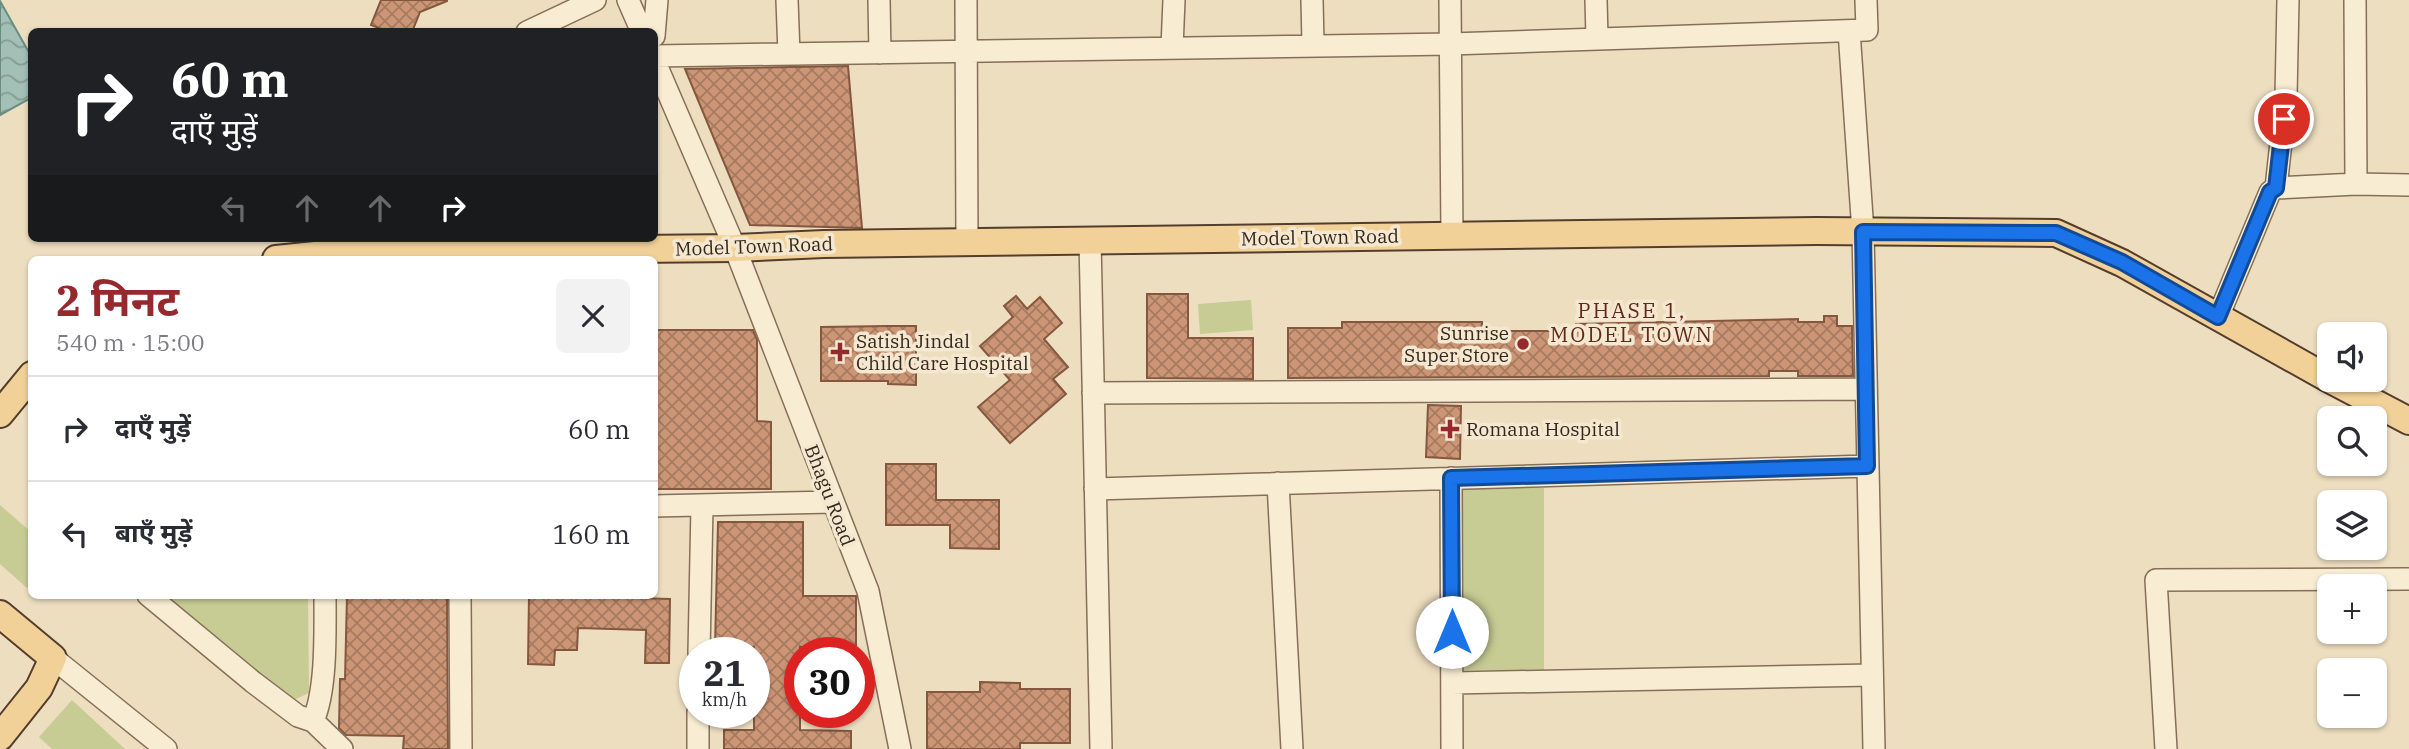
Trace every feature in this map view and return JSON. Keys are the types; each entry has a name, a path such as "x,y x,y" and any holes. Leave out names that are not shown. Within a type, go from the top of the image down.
{"main road":[{"name":"Model Town Road","path":"291,256 345,245 461,255 824,244 1090,240 1863,232 2056,233 2122,262 2317,372"},
{"path":"0,414 28,380"},
{"name":"Model Town Road","path":"2354,392 2409,421"},
{"path":"0,614 53,658 39,688 0,737"}],"street":[{"path":"536,28 595,0"},
{"path":"628,0 640,28"},
{"path":"655,28 657,0"},
{"path":"787,0 789,54"},
{"path":"879,0 880,53"},
{"path":"966,0 967,242"},
{"path":"1172,47 1174,0"},
{"path":"1312,0 1313,44"},
{"path":"1450,0 1452,236"},
{"path":"1595,0 1597,38"},
{"path":"658,58 1313,44 1451,44 1849,31 1867,30 1866,0"},
{"path":"2276,188 2286,96 2288,0"},
{"path":"2355,0 2356,184"},
{"path":"1849,31 1863,232 1874,749"},
{"name":"Bhagu Road","path":"658,67 735,248 868,591 900,749"},
{"path":"2218,317 2270,192 2276,188 2409,184"},
{"path":"1090,240 1101,749"},
{"path":"1093,393 1866,389"},
{"path":"1095,489 1867,466"},
{"path":"1451,478 1452,749"},
{"path":"1278,483 1292,749"},
{"path":"658,506 832,502"},
{"path":"699,637 702,506"},
{"path":"2166,749 2156,580 2409,579"},
{"path":"153,599 262,689 298,716 313,721 342,749"},
{"path":"313,721 318,709 325,639 325,599"},
{"path":"460,599 461,749"},
{"path":"53,658 166,749"},
{"path":"1452,683 1872,675"},
{"path":"698,728 698,749"}],"green space":[{"path":"1251,300 1253,330 1200,334 1198,304"},
{"path":"1460,488 1544,488 1544,671 1460,670"},
{"path":"0,505 28,529 27,588 0,564"},
{"path":"166,599 308,599 309,693 289,702"},
{"path":"72,700 125,749 52,749 39,737"}],"water":[{"path":"0,1 28,51 28,100 0,115"}],"building":[{"path":"381,0 447,0 420,12 414,28 379,28 371,25"},
{"path":"848,66 862,228 750,225 685,69"},
{"path":"1147,294 1188,294 1188,338 1253,338 1253,379 1147,378"},
{"path":"1016,296 1027,309 1040,297 1062,323 1044,339 1068,367 1053,379 1066,394 1010,443 978,407 1010,380 980,346 1013,317 1004,306"},
{"path":"1824,316 1837,316 1837,326 1852,326 1853,376 1798,376 1798,371 1769,371 1769,376 1288,378 1288,328 1342,328 1342,322 1482,322 1482,331 1576,331 1576,324 1798,319 1798,322 1824,322"},
{"path":"916,326 916,385 888,384 888,381 821,381 821,327"},
{"path":"658,330 753,330 757,340 757,421 771,422 771,489 658,489"},
{"path":"1428,405 1461,406 1460,459 1426,457"},
{"path":"886,464 936,464 936,500 999,500 999,549 950,548 950,525 886,525"},
{"path":"718,522 803,522 803,596 856,596 856,637 784,637 784,728 851,731 851,749 724,749 724,730 770,728 770,637 715,637"},
{"path":"347,599 447,599 448,749 403,749 404,736 346,735 339,728 340,679 345,679"},
{"path":"529,599 670,599 669,663 645,663 646,630 578,628 577,650 555,650 554,665 528,664"},
{"path":"980,682 1020,683 1020,689 1070,689 1070,743 1020,743 1020,749 927,749 927,692 980,692"}],"place":[{"name":"Sunrise Super Store","path":"1523,344"},
{"name":"Satish Jindal Child Care Hospital","path":"840,352"},
{"name":"Romana Hospital","path":"1450,429"}],"district":[{"name":"PHASE 1, MODEL TOWN","path":"1632,322"}],"route":[{"path":"1452,632 1451,478 1867,466 1863,232 2056,233 2122,262 2218,317 2270,192 2276,188 2284,119"}]}
